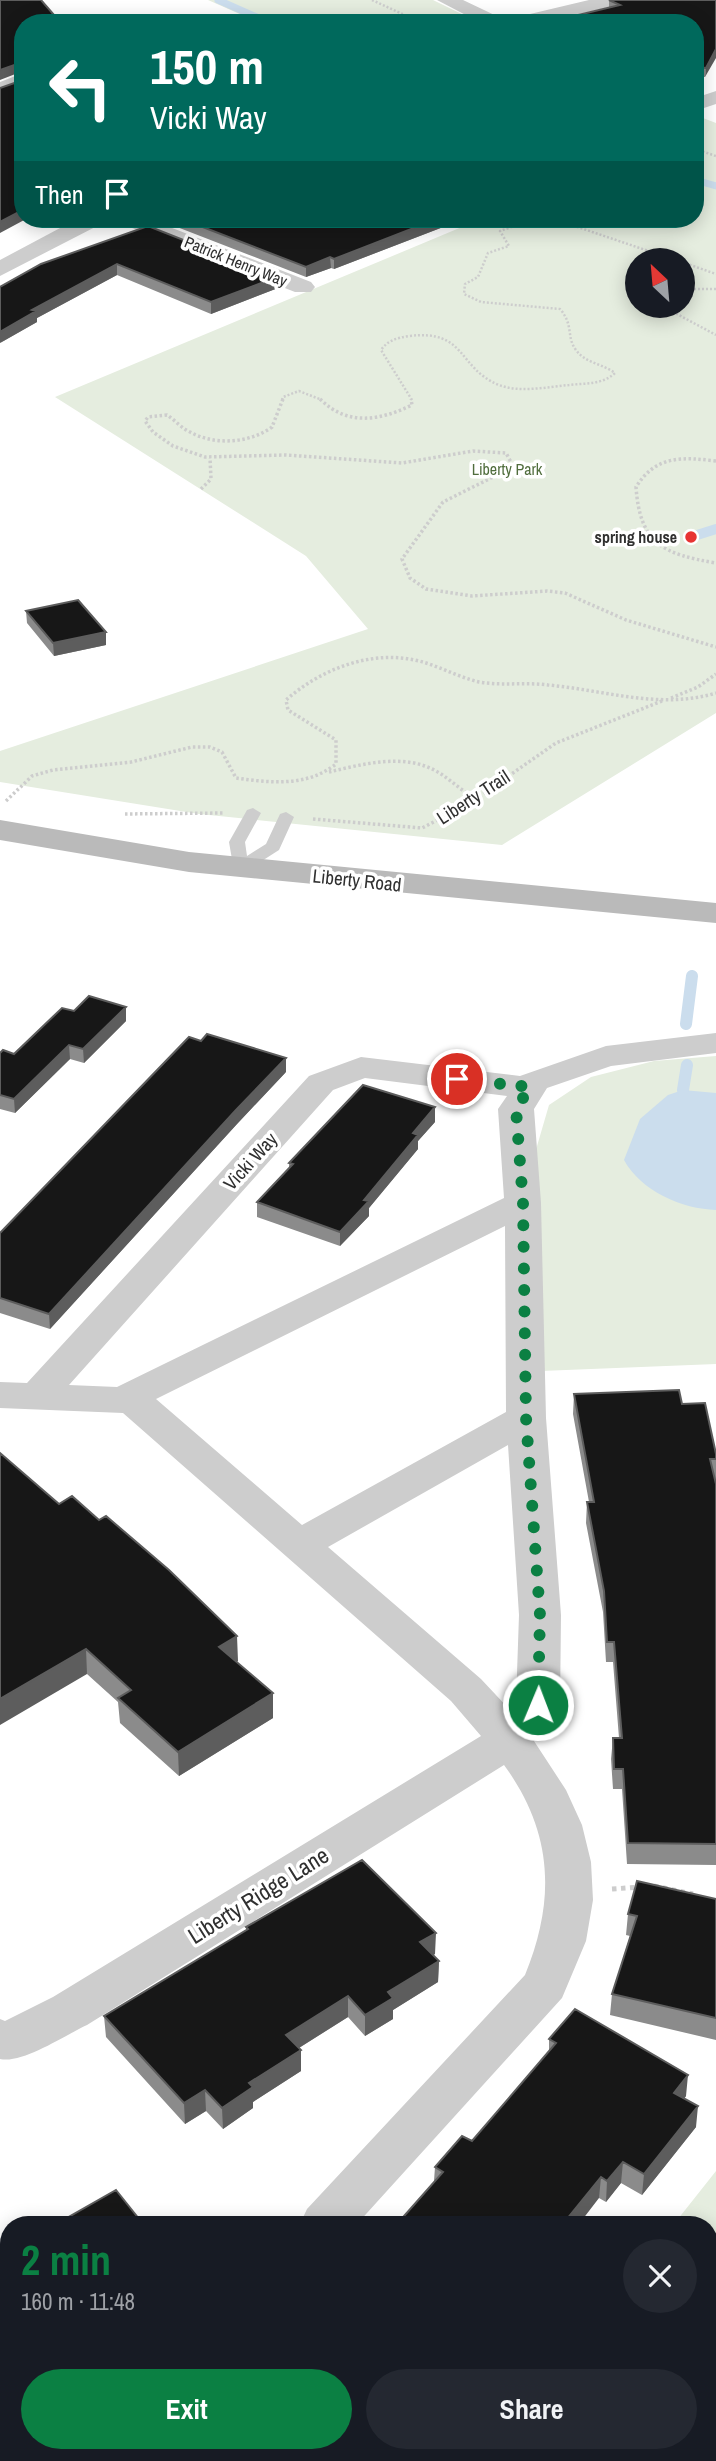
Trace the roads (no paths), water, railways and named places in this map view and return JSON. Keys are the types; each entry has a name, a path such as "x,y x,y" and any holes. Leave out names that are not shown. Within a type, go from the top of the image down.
{"main road":[{"name":"Liberty Road","path":"0,830 240,867 716,913"}],"street":[{"path":"447,0 478,14"},
{"path":"553,14 615,0"},
{"path":"0,269 76,228"},
{"name":"Patrick Henry Way","path":"153,228 303,287"},
{"path":"530,1087 534,1081 606,1056 716,1042"},
{"name":"Vicki Way","path":"18,1396 321,1083 361,1067 530,1087"},
{"name":"Liberty Ridge Lane","path":"0,2039 9,2041 70,2011 511,1739 538,1705 540,1615 526,1418 523,1203 516,1109 530,1087"},
{"path":"123,1400 523,1203"},
{"path":"18,1396 123,1400 137,1404 466,1690 511,1739 551,1801 562,1836 570,1897 561,1952 545,1985 332,2216"},
{"path":"299,1545 526,1418"}],"lane":[{"path":"253,813 237,842 240,867 272,847 286,817"}],"water":[{"path":"683,1090 716,1093 716,1210 690,1206 664,1196 641,1181 624,1160 640,1119 668,1095"}],"waterway":[{"path":"218,0 250,14"},
{"path":"704,183 716,186"},
{"path":"694,536 716,529"},
{"path":"686,1024 692,976"},
{"path":"683,1090 687,1065"}],"place":[{"name":"spring house","path":"691,537"}],"park label":[{"name":"Liberty Park","path":"507,469"}]}
